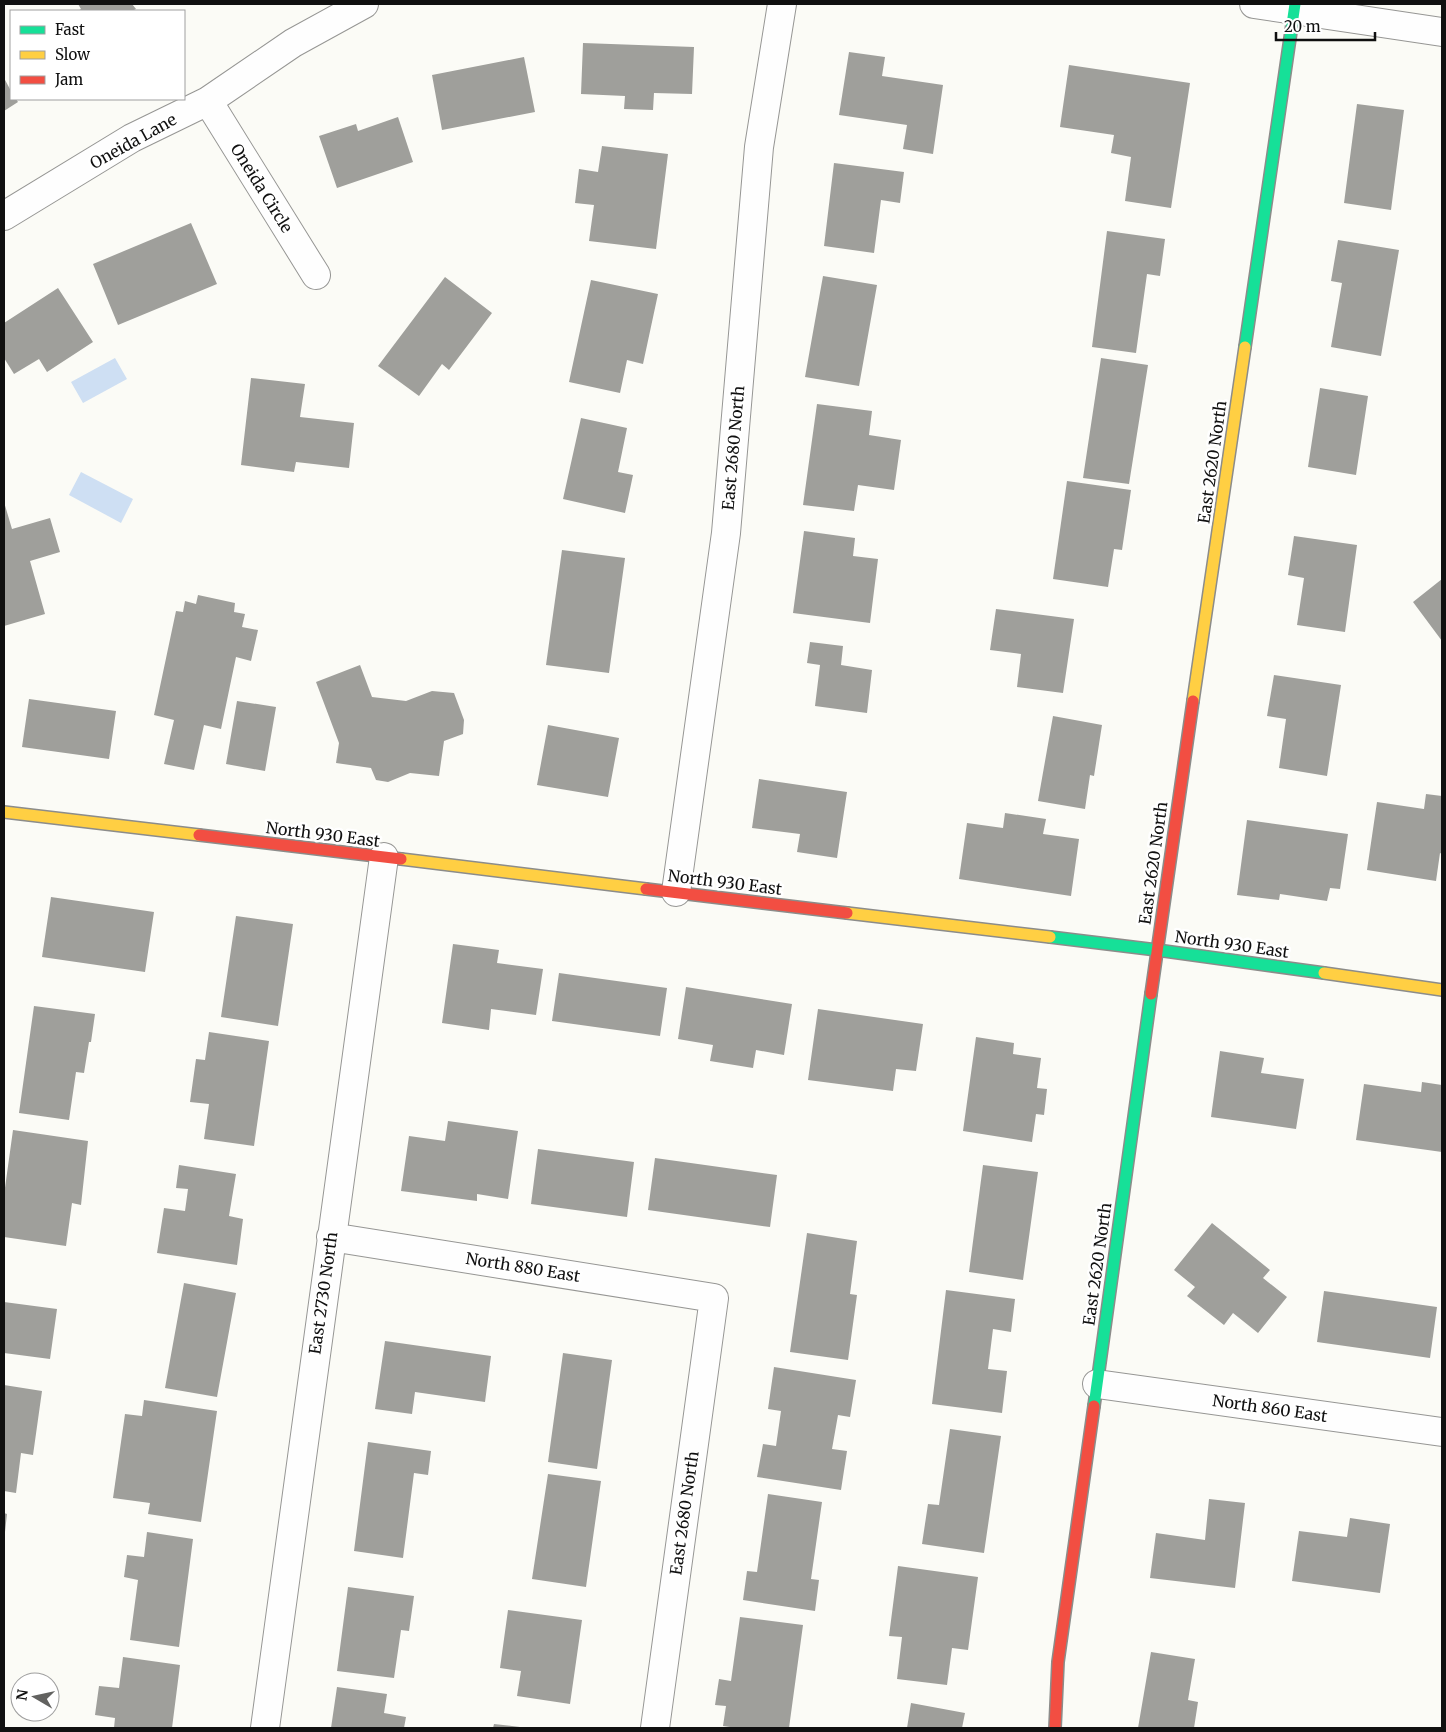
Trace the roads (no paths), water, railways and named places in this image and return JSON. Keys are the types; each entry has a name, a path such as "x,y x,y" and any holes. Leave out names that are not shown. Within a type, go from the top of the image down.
{"street":[{"name":"Oneida Lane","path":"4,216 132,138 208,101 293,43 364,4"},
{"name":"East 2680 North","path":"676,892 726,533 759,148 782,4"},
{"path":"1254,4 1294,6 1442,32"},
{"name":"East 2620 North","path":"1055,1728 1058,1662 1157,950 1294,6"},
{"name":"Oneida Circle","path":"208,101 316,275"},
{"name":"North 930 East","path":"4,812 1157,950 1442,990"},
{"name":"East 2730 North","path":"265,1728 384,857"},
{"name":"North 880 East","path":"331,1237 714,1298"},
{"name":"East 2680 North","path":"655,1728 714,1298"},
{"name":"North 860 East","path":"1097,1384 1442,1432"}],"water":[{"path":"115,358 127,379 83,403 71,382"},
{"path":"81,472 133,499 121,523 69,495"}]}
